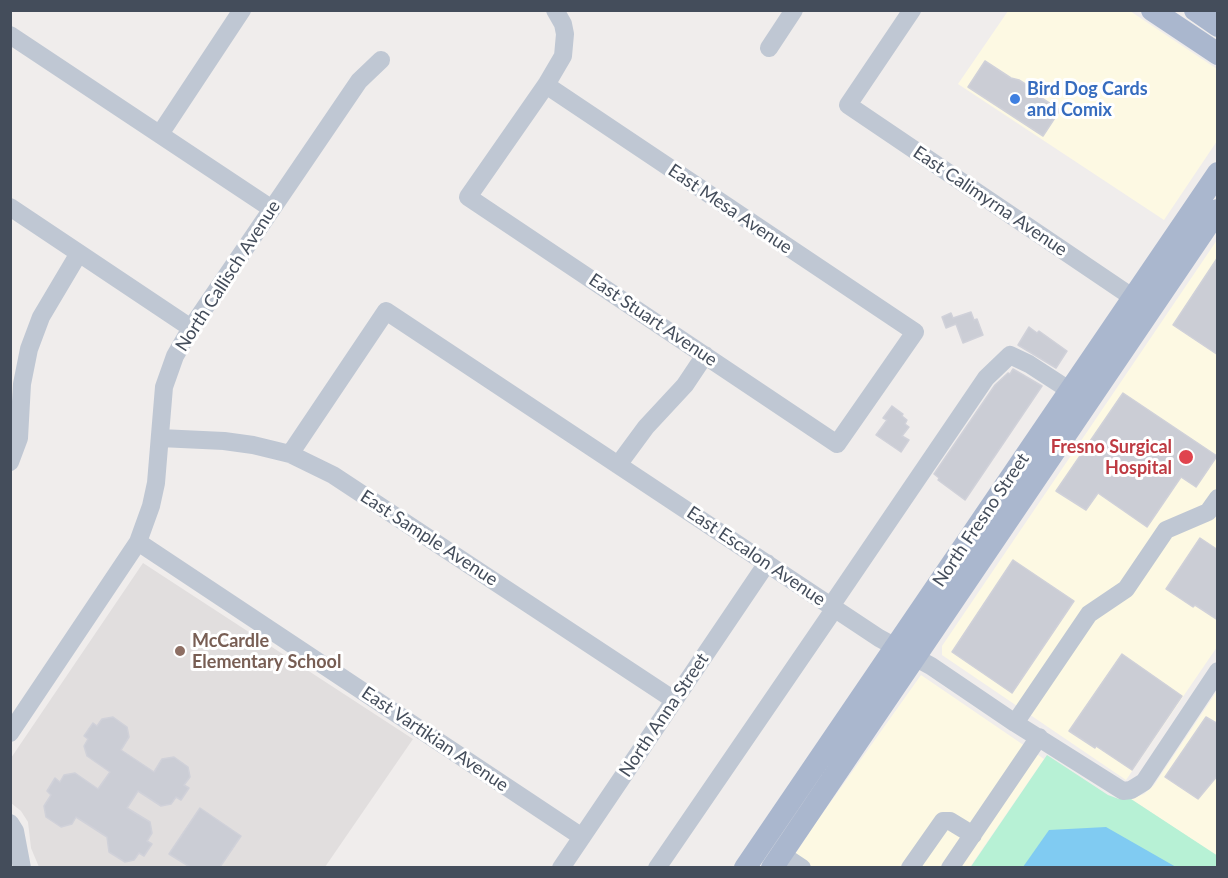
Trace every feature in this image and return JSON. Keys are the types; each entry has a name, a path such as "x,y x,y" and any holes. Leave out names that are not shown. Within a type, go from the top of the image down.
{"main road":[{"path":"1152,10 1218,54"},
{"name":"North Fresno Street","path":"777,861 1070,390 1218,173"},
{"name":"North Fresno Street","path":"745,867 1081,411 1218,210"},
{"path":"1081,411 1078,405 1081,396 1136,308 1132,297"}],"street":[{"path":"546,85 563,56 566,46 563,24 555,10"},
{"path":"769,48 794,10"},
{"name":"East Calimyrna Avenue","path":"912,10 848,105 1132,297"},
{"path":"160,134 241,11"},
{"path":"10,35 272,209"},
{"name":"North Callisch Avenue","path":"10,733 138,542 151,506 156,483 164,387 175,356 191,328 359,81 381,60"},
{"name":"East Stuart Avenue","path":"546,85 468,197 837,444"},
{"name":"East Mesa Avenue","path":"546,85 915,332 837,444"},
{"path":"10,207 191,328"},
{"path":"10,462 19,438 16,380 41,317 79,252"},
{"name":"East Escalon Avenue","path":"290,454 386,311 833,607 1123,791 1131,790 1144,782 1218,671"},
{"path":"618,465 646,427 685,385 705,355"},
{"path":"657,867 986,378 1010,355 1070,390"},
{"name":"East Sample Avenue","path":"159,438 224,441 253,445 290,454 333,475 674,700"},
{"path":"1015,723 1089,614 1126,589 1166,530 1208,512 1218,498"},
{"name":"East Vartikian Avenue","path":"138,542 582,837"},
{"name":"North Anna Street","path":"561,867 767,563"},
{"path":"950,867 1039,737"},
{"path":"910,867 942,821 950,821 972,835"},
{"path":"10,823 15,831 22,867"},
{"path":"777,861 802,867"}],"shaded area":[{"path":"1008,11 1130,11 1217,69 1217,141 1164,220 958,84"},
{"path":"1217,240 1217,647 1126,780 942,655 942,646"},
{"name":"McCardle Elementary School","path":"143,563 413,739 325,867 39,867 31,848 28,822 21,811 11,803 11,758"},
{"path":"921,675 1044,759 970,867 786,868 815,824"},
{"path":"1217,691 1217,856 1131,799 1144,794 1154,785"}],"green space":[{"path":"1047,755 1108,795 1119,799 1131,799 1218,856 1217,868 970,868"}],"water":[{"path":"1106,827 1176,867 1023,867 1049,830"}],"building":[{"path":"985,61 1030,87 1034,93 1060,110 1043,136 968,87"},
{"path":"1218,257 1218,355 1173,325"},
{"path":"971,312 974,320 977,319 983,335 963,343 956,324 946,328 942,317 951,313 953,318"},
{"path":"1029,327 1037,333 1039,331 1067,351 1056,368 1018,345"},
{"path":"1013,369 1042,386 965,500 938,480 939,478 934,474 995,385"},
{"path":"1123,393 1217,456 1196,487 1181,477 1147,527 1098,493 1086,510 1056,491"},
{"path":"892,406 903,414 902,416 907,420 905,424 909,427 902,436 909,440 901,452 876,435 887,420 883,418"},
{"path":"1200,538 1218,550 1218,620 1166,589"},
{"path":"1013,560 1074,601 1012,693 952,652"},
{"path":"1122,654 1182,696 1132,770 1069,731"},
{"path":"113,717 127,727 129,737 121,750 154,772 162,759 174,757 188,767 190,777 184,785 189,788 181,800 176,797 171,804 161,806 138,791 127,808 150,822 152,833 147,841 152,844 144,856 139,853 134,860 125,862 109,852 107,837 76,817 72,824 61,827 46,817 44,806 51,795 47,791 55,778 60,782 64,775 75,773 98,789 110,772 87,756 84,746 88,739 84,736 93,723 97,726 102,719"},
{"path":"1206,717 1218,724 1218,775 1198,799 1165,777"},
{"path":"200,808 241,836 220,867 190,867 169,854"}],"place":[{"name":"Bird Dog Cards and Comix","path":"1015,99"},
{"name":"Fresno Surgical Hospital","path":"1186,457"},
{"name":"McCardle Elementary School","path":"180,651"}]}
